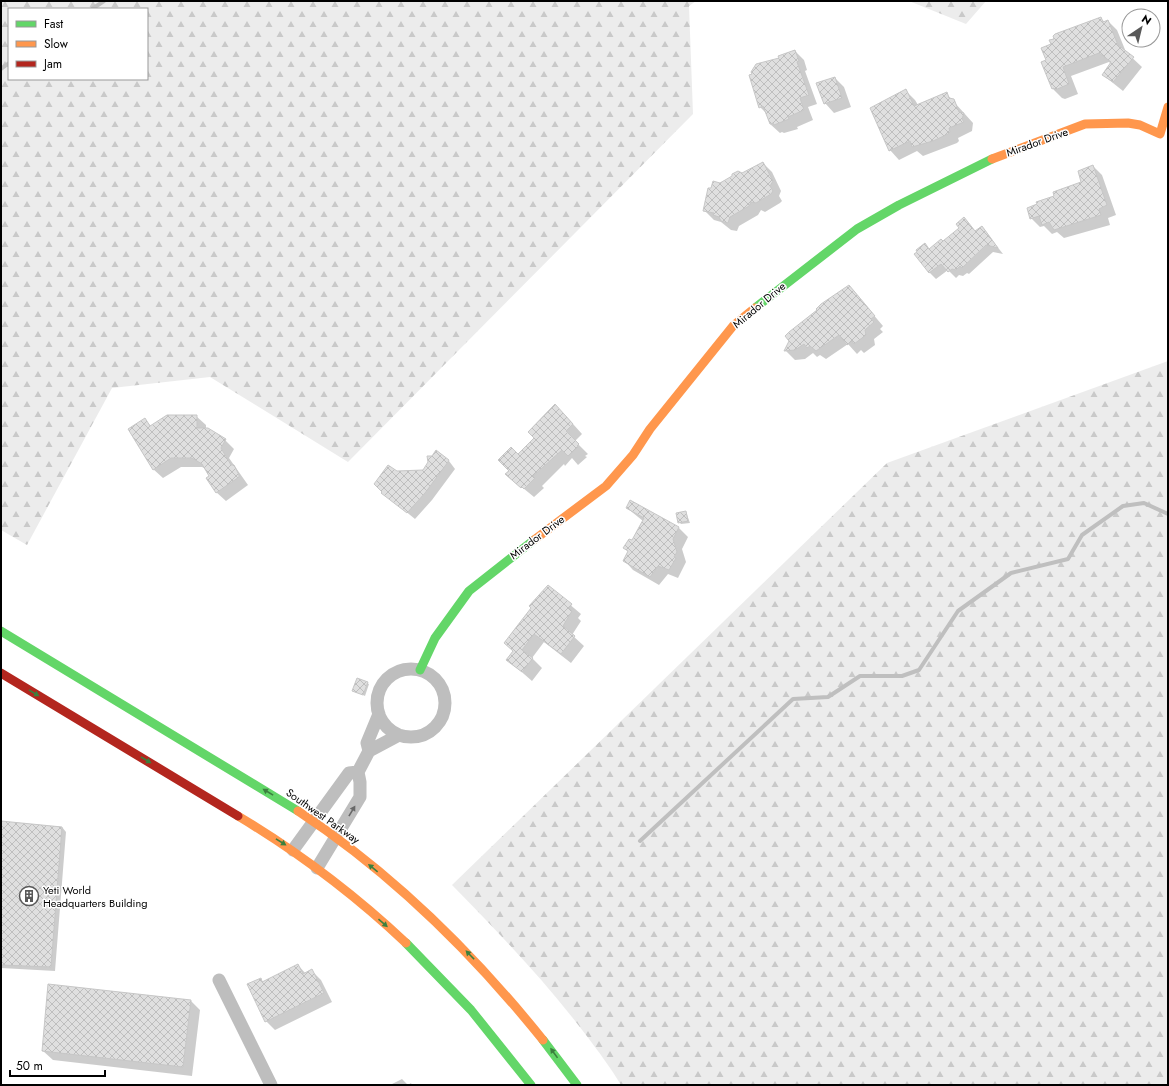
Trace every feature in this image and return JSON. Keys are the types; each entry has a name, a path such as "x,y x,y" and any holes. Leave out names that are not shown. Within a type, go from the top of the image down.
{"main road":[{"name":"Mirador Drive","path":"420,670 435,638 469,591 500,565 606,486 633,455 650,429 733,326 819,257 857,229 899,205 996,158 1085,124 1128,123 1140,125 1160,134 1168,107"},
{"name":"Southwest Parkway","path":"2,633 313,821 336,837 379,872 459,944 503,990 547,1044 577,1085"},
{"path":"1,673 294,850 402,940 438,975 480,1019 531,1085"}],"street":[{"path":"410,668 420,670 432,676 441,686 446,704 444,713 440,721 427,734 409,737 399,735 390,729 379,714 377,702 378,692 390,675 399,670 410,668"},
{"path":"369,751 367,743 379,714"},
{"path":"317,868 360,797 358,772 369,751 399,735"},
{"path":"294,850 313,821 349,774 358,772"},
{"path":"219,980 271,1085"}],"green space":[{"path":"1,1 696,1 689,6 693,114 348,462 210,377 112,388 27,545 1,530"},
{"path":"909,1 986,1 966,24"},
{"path":"1168,361 1168,1085 621,1085 595,1047 538,976 452,885 887,463"}],"building":[{"path":"1101,17 1103,22 1108,20 1118,45 1134,57 1113,82 1102,75 1111,62 1099,53 1063,67 1069,84 1055,90 1054,88 1052,89 1041,62 1046,60 1041,48 1051,44 1049,40 1054,39 1053,36"},
{"path":"795,50 799,61 797,62 809,95 800,98 804,110 788,117 789,119 774,125 773,123 770,124 763,106 759,108 749,75 752,74 751,72 756,64 779,58 778,56"},
{"path":"835,77 842,98 824,104 816,83"},
{"path":"906,89 914,106 947,92 949,98 954,99 959,112 964,113 962,119 964,122 949,128 950,132 948,134 933,141 912,147 910,141 889,151 870,108"},
{"path":"763,162 773,181 770,186 773,191 771,194 756,203 751,202 749,206 730,217 728,223 721,221 719,217 713,215 714,213 703,211 708,188 711,188 713,181 720,183 738,171 742,173"},
{"path":"1093,165 1107,205 1099,209 1101,215 1054,230 1049,222 1042,225 1039,216 1030,219 1027,208 1037,204 1036,202 1054,196 1053,192 1081,182 1078,171"},
{"path":"964,217 975,231 982,226 998,248 986,245 962,268 960,266 956,270 952,269 948,272 941,264 929,273 914,254 917,252 916,250 925,243 929,249 941,239 943,241 959,228 956,224"},
{"path":"849,285 875,316 871,319 874,322 865,330 866,335 854,344 852,341 847,345 839,335 816,351 810,346 807,348 804,344 795,350 784,351 789,341 785,336 817,310 816,309 821,304"},
{"path":"555,404 573,424 566,431 579,444 577,446 578,447 568,456 562,450 533,476 535,478 524,489 522,487 521,488 505,474 509,471 498,460 511,447 518,454 534,438 528,432"},
{"path":"167,415 197,415 197,428 208,428 226,439 221,448 231,465 234,465 239,477 216,493 206,478 209,476 202,464 192,458 171,458 153,470 128,429 145,418 150,426"},
{"path":"436,450 449,460 425,493 407,513 381,493 382,492 374,484 388,465 397,471 423,470 428,462 427,456 432,456"},
{"path":"630,500 679,527 673,539 677,552 674,557 676,558 669,570 658,566 650,577 623,561 628,551 623,548 629,539 632,540 644,518 626,508"},
{"path":"686,511 688,521 678,523 676,513"},
{"path":"548,585 572,604 569,608 572,611 563,626 575,636 561,654 534,634 522,650 533,658 522,672 506,660 513,651 504,643 531,608 529,606"},
{"path":"357,678 368,682 363,695 352,691"},
{"name":"Yeti World Headquarters Building","path":"1,821 62,827 51,967 1,965"},
{"path":"298,964 303,974 312,969 324,993 265,1022 247,984 261,978 262,982"},
{"path":"48,984 191,1000 183,1067 42,1051"}],"waterway":[{"path":"94,8 104,1"},
{"path":"1,69 8,64"},
{"path":"640,841 793,699 828,697 860,676 902,676 919,670 958,611 1011,573 1068,559 1082,535 1123,506 1144,503 1168,514"}],"traffic: fast":[{"path":"755,308 857,229 899,205 992,159"},
{"path":"420,670 435,638 469,591 534,540"},
{"path":"1,631 298,811"},
{"path":"406,943 471,1010 531,1085"},
{"path":"543,1040 577,1085"}],"traffic: slow":[{"path":"992,159 1085,124 1128,123 1140,125 1160,134 1168,107"},
{"path":"534,540 606,486 633,455 650,429 733,326 755,308"},
{"path":"298,811 333,835 366,861 430,916 488,976 543,1040"},
{"path":"238,816 304,859 367,908 406,943"}],"traffic: jam":[{"path":"1,673 238,816"}],"place":[{"name":"Yeti World Headquarters Building","path":"29,896"}]}
